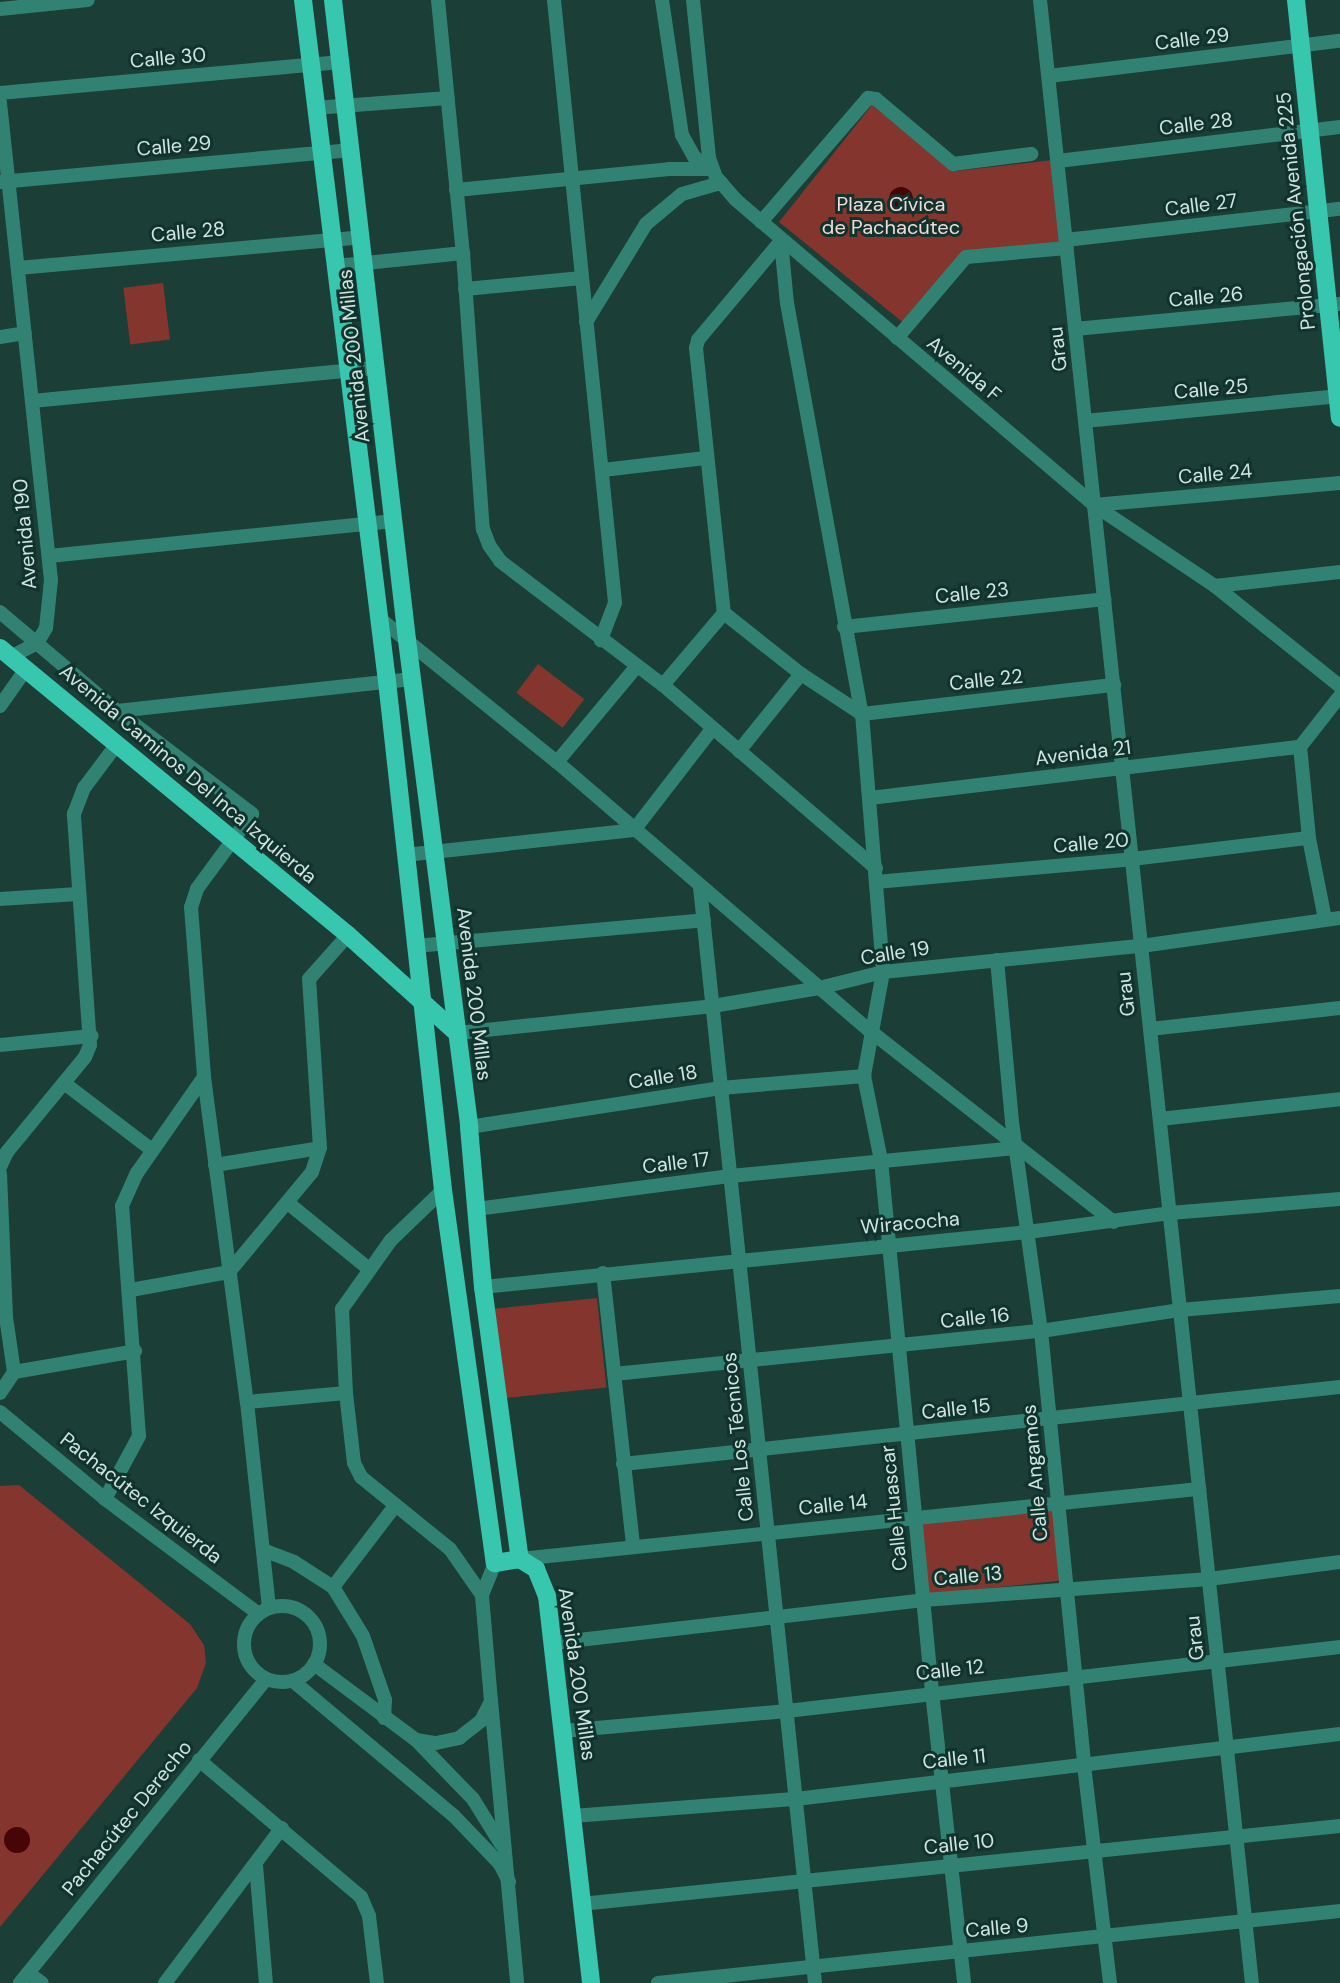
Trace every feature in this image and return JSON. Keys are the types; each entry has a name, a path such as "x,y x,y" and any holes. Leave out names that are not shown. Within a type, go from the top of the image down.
{"main road":[{"name":"Avenida 200 Millas","path":"303,0 387,681 443,1190 495,1563"},
{"name":"Avenida 200 Millas","path":"333,0 366,262 407,640 469,1127 483,1287 520,1559 536,1569 542,1581 553,1643 591,1983"},
{"name":"Prolongación Avenida 225","path":"1296,0 1318,211 1334,305 1340,418"},
{"name":"Avenida Caminos Del Inca Izquierda","path":"5,652 348,935 457,1033"},
{"path":"495,1563 520,1559"}],"street":[{"path":"0,9 88,0"},
{"path":"438,0 463,253 483,529 489,545 500,561 663,685 876,875"},
{"path":"554,0 615,603 601,640"},
{"path":"662,0 682,135 694,157 712,169"},
{"name":"Avenida F","path":"693,0 712,169 721,183 781,241 1094,505 1215,586 1340,686"},
{"name":"Grau","path":"1040,0 1252,1983"},
{"name":"Calle 29","path":"1049,76 1340,41"},
{"name":"Calle 30","path":"0,93 341,62"},
{"path":"315,108 448,98"},
{"path":"761,222 868,98 876,99 953,164 1031,154"},
{"name":"Avenida 190","path":"0,103 4,181 18,268 49,556 50,615 37,643"},
{"name":"Calle 28","path":"1058,161 1340,127"},
{"name":"Calle 29","path":"4,181 352,150"},
{"path":"456,190 669,169 712,169"},
{"path":"586,322 646,224 682,194 721,183"},
{"name":"Calle 27","path":"897,338 966,257 1340,209"},
{"name":"Calle 28","path":"18,268 362,237"},
{"path":"781,241 698,340 695,358 724,613 801,674 862,714"},
{"name":"Calle Huascar","path":"781,241 787,303 862,714 883,972 869,1030 864,1076 881,1160 932,1692 964,1983"},
{"path":"336,266 463,253"},
{"path":"465,289 581,278"},
{"name":"Calle 26","path":"1075,329 1334,305"},
{"path":"0,337 25,333"},
{"path":"32,401 377,368"},
{"name":"Calle 25","path":"1085,421 1339,396"},
{"path":"603,470 705,458"},
{"name":"Calle 24","path":"1094,505 1340,483"},
{"path":"49,556 394,521"},
{"path":"1215,586 1340,572"},
{"name":"Calle 23","path":"844,627 1104,599"},
{"name":"Avenida Caminos Del Inca Izquierda","path":"0,612 117,711 252,814 232,839"},
{"path":"663,685 724,613"},
{"path":"379,618 557,762 869,1030 1114,1222"},
{"path":"5,652 37,643"},
{"path":"557,762 637,666"},
{"path":"0,706 26,669"},
{"path":"739,751 801,674"},
{"path":"117,711 412,679"},
{"name":"Calle 22","path":"862,714 1114,685"},
{"path":"1332,919 1309,838 1300,747 1340,696"},
{"path":"405,855 634,830 712,729"},
{"path":"0,1167 7,1152 85,1057 92,1036 78,894 74,814 77,801 117,744"},
{"name":"Avenida 21","path":"870,798 1300,747"},
{"name":"Calle 20","path":"876,875 1132,859 1309,838"},
{"path":"232,839 197,889 191,907 204,1077 247,1402 263,1550 264,1611"},
{"name":"Calle Los Técnicos","path":"700,887 815,1983"},
{"path":"0,899 78,894"},
{"name":"Calle 19","path":"457,1033 713,1006 819,988 883,972 1141,946 1332,919"},
{"path":"415,946 704,920"},
{"path":"131,1290 229,1272 312,1172 320,1148 309,979 348,935"},
{"name":"Calle Angamos","path":"997,960 1016,1148 1051,1419 1084,1765 1110,1983"},
{"path":"1150,1029 1340,1008"},
{"path":"0,1045 92,1036"},
{"name":"Calle 18","path":"469,1127 721,1088 864,1076"},
{"path":"105,1499 139,1436 131,1290 122,1206 131,1182 204,1077"},
{"path":"64,1083 152,1150"},
{"path":"1160,1119 1340,1099"},
{"path":"215,1165 320,1148"},
{"name":"Calle 17","path":"476,1209 731,1176 1016,1148"},
{"path":"0,1174 6,1317 14,1372 0,1393"},
{"path":"443,1190 391,1240 342,1309 346,1393 354,1463 361,1477 450,1549 482,1595"},
{"name":"Wiracocha","path":"483,1287 1028,1232 1170,1213 1340,1199"},
{"path":"288,1203 369,1269"},
{"path":"603,1273 633,1546"},
{"name":"Calle 16","path":"614,1374 1041,1331 1180,1310 1340,1296"},
{"path":"14,1372 135,1351"},
{"name":"Calle 15","path":"623,1464 1340,1387"},
{"path":"247,1402 346,1393"},
{"name":"Pachacútec Izquierda","path":"0,1412 105,1499 264,1611"},
{"name":"Calle 14","path":"520,1559 1199,1489"},
{"path":"333,1587 395,1506"},
{"path":"263,1550 294,1562 333,1587 363,1636 385,1700 384,1718"},
{"name":"Calle 13","path":"553,1643 777,1620 924,1600 1067,1587 1209,1579 1340,1562"},
{"path":"495,1563 482,1595 517,1983"},
{"path":"293,1681 314,1664 320,1644 314,1624 290,1607 264,1611 246,1632 245,1654 256,1673 266,1679 293,1681 454,1816 500,1864 509,1882"},
{"name":"Calle 12","path":"563,1731 787,1711 1340,1647"},
{"path":"314,1664 416,1740 473,1799 505,1851"},
{"name":"Pachacútec Derecho","path":"24,1978 266,1679"},
{"path":"416,1740 436,1743 459,1738 481,1721 491,1701"},
{"name":"Calle 11","path":"573,1816 796,1799 1340,1734"},
{"path":"199,1760 361,1897 369,1916 377,1983"},
{"name":"Calle 10","path":"581,1904 1340,1826"},
{"path":"165,1983 282,1828"},
{"path":"256,1865 266,1983"},
{"name":"Calle 9","path":"658,1983 1340,1911"},
{"path":"516,1962 527,1983"},
{"path":"24,1978 42,1983"}],"green space":[{"name":"Plaza Cívica de Pachacútec","path":"872,105 956,171 1053,160 1062,243 963,254 905,324 779,222"},
{"path":"163,283 170,340 130,344 123,288"},
{"path":"538,664 584,699 563,728 516,693"},
{"path":"597,1298 606,1388 503,1398 494,1309"},
{"path":"19,1485 190,1624 204,1645 206,1663 197,1688 0,1927 0,1486"},
{"path":"1053,1506 1061,1581 929,1594 921,1520"}],"shaded area":[{"path":"901,187 910,190 913,199 910,208 901,211 892,208 889,199 892,190"},
{"path":"17,1827 26,1831 30,1840 26,1849 17,1853 8,1849 4,1840 8,1831"}]}
